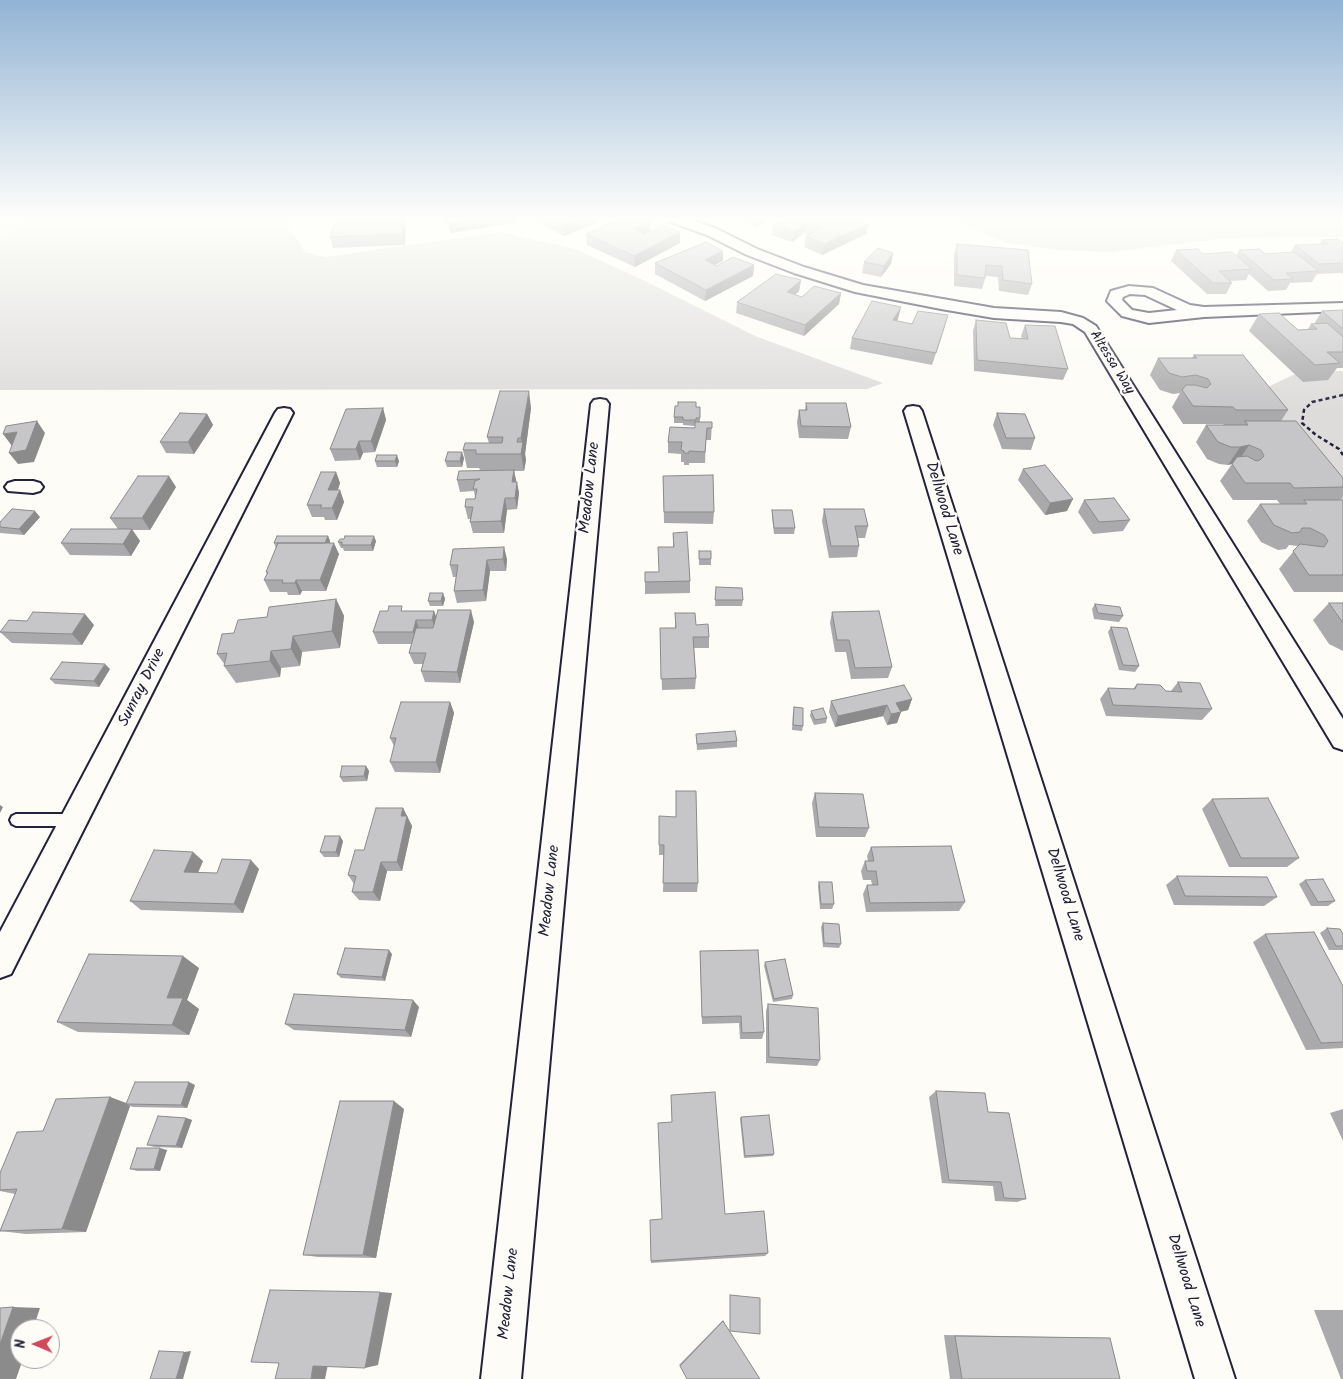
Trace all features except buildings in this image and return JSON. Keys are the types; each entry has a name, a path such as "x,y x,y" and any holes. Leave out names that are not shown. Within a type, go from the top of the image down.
{"street":[{"name":"Altessa Way","path":"842,283 860,289 941,305 994,313 1061,317 1078,321 1091,329 1343,740"},
{"path":"1204,312 1186,309 1148,292 1129,290 1116,294 1114,301 1127,313 1149,318 1204,312 1343,307"},
{"name":"Meadow Lane","path":"502,1379 600,404"},
{"name":"Dellwood Lane","path":"913,411 1215,1379"},
{"name":"Sunray Drive","path":"0,963 284,413"}],"lane":[{"path":"16,820 74,820"}],"path":[{"path":"1343,396 1312,402 1304,410 1302,423 1316,435 1339,449 1343,454"}],"shaded area":[{"path":"0,283 650,283 755,336 883,383 867,389 0,390"},
{"path":"1301,371 1343,371 1343,517 1247,397"}]}
